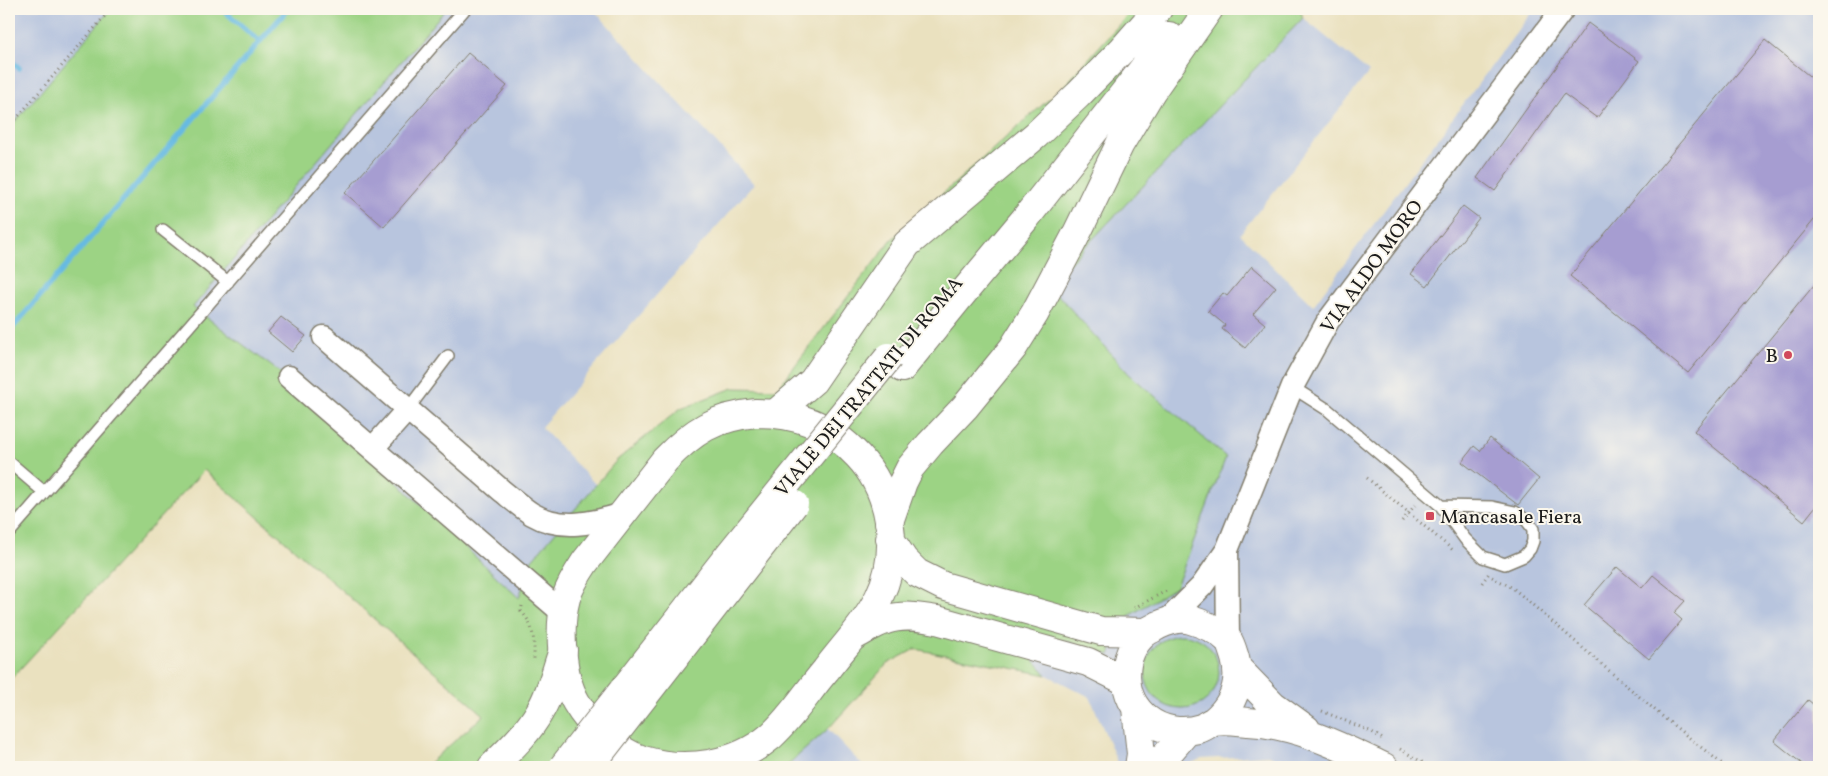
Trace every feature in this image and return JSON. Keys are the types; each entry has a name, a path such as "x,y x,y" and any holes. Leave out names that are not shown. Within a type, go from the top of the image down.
{"main road":[{"path":"776,413 814,381 907,244 1036,135 1123,49 1158,9"},
{"name":"VIALE DEI TRATTATI DI ROMA","path":"589,767 896,363 1177,9"},
{"name":"VIALE DEI TRATTATI DI ROMA","path":"563,767 729,555 896,363 958,299 1025,219 1190,9"},
{"path":"1157,626 1137,642 1130,654 1126,667 1128,691 1136,708 1146,719 1159,726 1173,730 1188,731 1201,728 1214,721 1223,713 1233,698 1238,681 1238,668 1228,640 1209,626 1188,619 1157,626 1101,631 943,586 917,572 904,560 890,530 885,499 866,464 837,436 817,424 776,413 737,415 706,425 665,460 575,576 565,599 563,650 565,672 572,693 586,717 601,733 622,750 642,759 685,766 705,765 730,759 744,753 771,736 868,615 879,597 885,581 890,530 903,482 910,468 987,382 1012,348 1034,313 1075,237 1120,144 1150,92 1209,9"},
{"path":"850,638 885,620 910,617 937,620 1088,662 1126,681"},
{"path":"492,767 518,741 540,711 548,696 563,650"},
{"path":"1238,668 1274,705 1313,735"},
{"path":"1136,708 1141,754 1139,767"},
{"path":"1214,721 1250,722 1313,735 1384,767"},
{"path":"1156,767 1188,731"}],"street":[{"name":"VIA ALDO MORO","path":"1157,626 1202,586 1226,550 1292,387 1328,321 1563,9"},
{"path":"324,337 501,490 532,514 546,520 575,524 588,524 623,514"},
{"path":"289,377 563,613"},
{"path":"373,448 408,409"},
{"name":"VIA ALDO MORO","path":"1226,550 1228,640"}],"lane":[{"path":"9,533 465,9"},
{"path":"163,230 228,282"},
{"path":"408,409 448,356"},
{"path":"1292,387 1328,410 1441,506 1465,540 1483,557 1505,564 1524,556 1530,549 1533,541 1533,529 1527,521 1515,512 1492,507 1441,506"},
{"path":"9,462 44,492"}],"path":[{"path":"9,127 111,9"},
{"path":"9,119 13,122"},
{"path":"1367,478 1459,555"},
{"path":"1402,521 1426,493"},
{"path":"1481,571 1513,588 1726,767"},
{"path":"531,587 523,602 521,611 528,618 533,631 534,669"},
{"path":"1132,609 1172,588"}],"shaded area":[{"path":"9,9 111,9 9,129"},
{"path":"446,9 593,9 754,184 541,427 596,485 531,561 519,599 286,377 193,307"},
{"path":"1534,9 1819,9 1819,767 1296,767 1269,755 1201,759 1182,767 1117,767 1118,764 1090,697 1047,675 1013,638 1063,641 1124,619 1129,374 1049,285 1303,18 1369,72 1240,234 1313,306"},
{"path":"828,729 864,767 785,767"}],"green space":[{"path":"111,9 446,9 193,307 286,377 519,598 531,561 617,460 681,408 733,388 777,389 892,239 1066,84 1133,9 1300,9 1303,18 1049,285 1129,374 1226,457 1176,587 1124,619 1111,644 1113,646 1110,655 1064,640 1014,638 1047,675 915,649 887,664 828,729 785,767 425,767 484,715 204,470 9,681 9,129"},
{"path":"1182,635 1196,638 1208,646 1216,658 1219,672 1216,686 1208,698 1196,706 1182,709 1168,706 1156,698 1148,686 1145,672 1148,658 1156,646 1168,638"}],"building":[{"path":"1588,23 1639,61 1597,118 1564,94 1495,191 1477,178"},
{"path":"1765,40 1819,84 1819,214 1688,373 1570,276"},
{"path":"468,53 507,86 384,227 345,193"},
{"path":"1463,206 1479,218 1427,286 1411,274"},
{"path":"1252,266 1276,287 1253,314 1265,324 1245,348 1222,329 1225,325 1208,311 1223,293 1227,296"},
{"name":"B","path":"1819,279 1819,502 1804,521 1694,431"},
{"path":"281,317 306,336 292,352 268,332"},
{"path":"1490,438 1539,479 1518,505 1462,462 1474,446 1480,451"},
{"path":"1617,567 1642,588 1653,575 1685,601 1674,613 1682,620 1649,659 1584,605"},
{"path":"1808,700 1819,709 1819,767 1806,767 1774,741"}],"waterway":[{"path":"222,9 258,40"},
{"path":"9,332 288,9"},
{"path":"9,59 19,68"}],"place":[{"name":"B","path":"1788,355"},
{"name":"Mancasale Fiera","path":"1430,516"}]}
